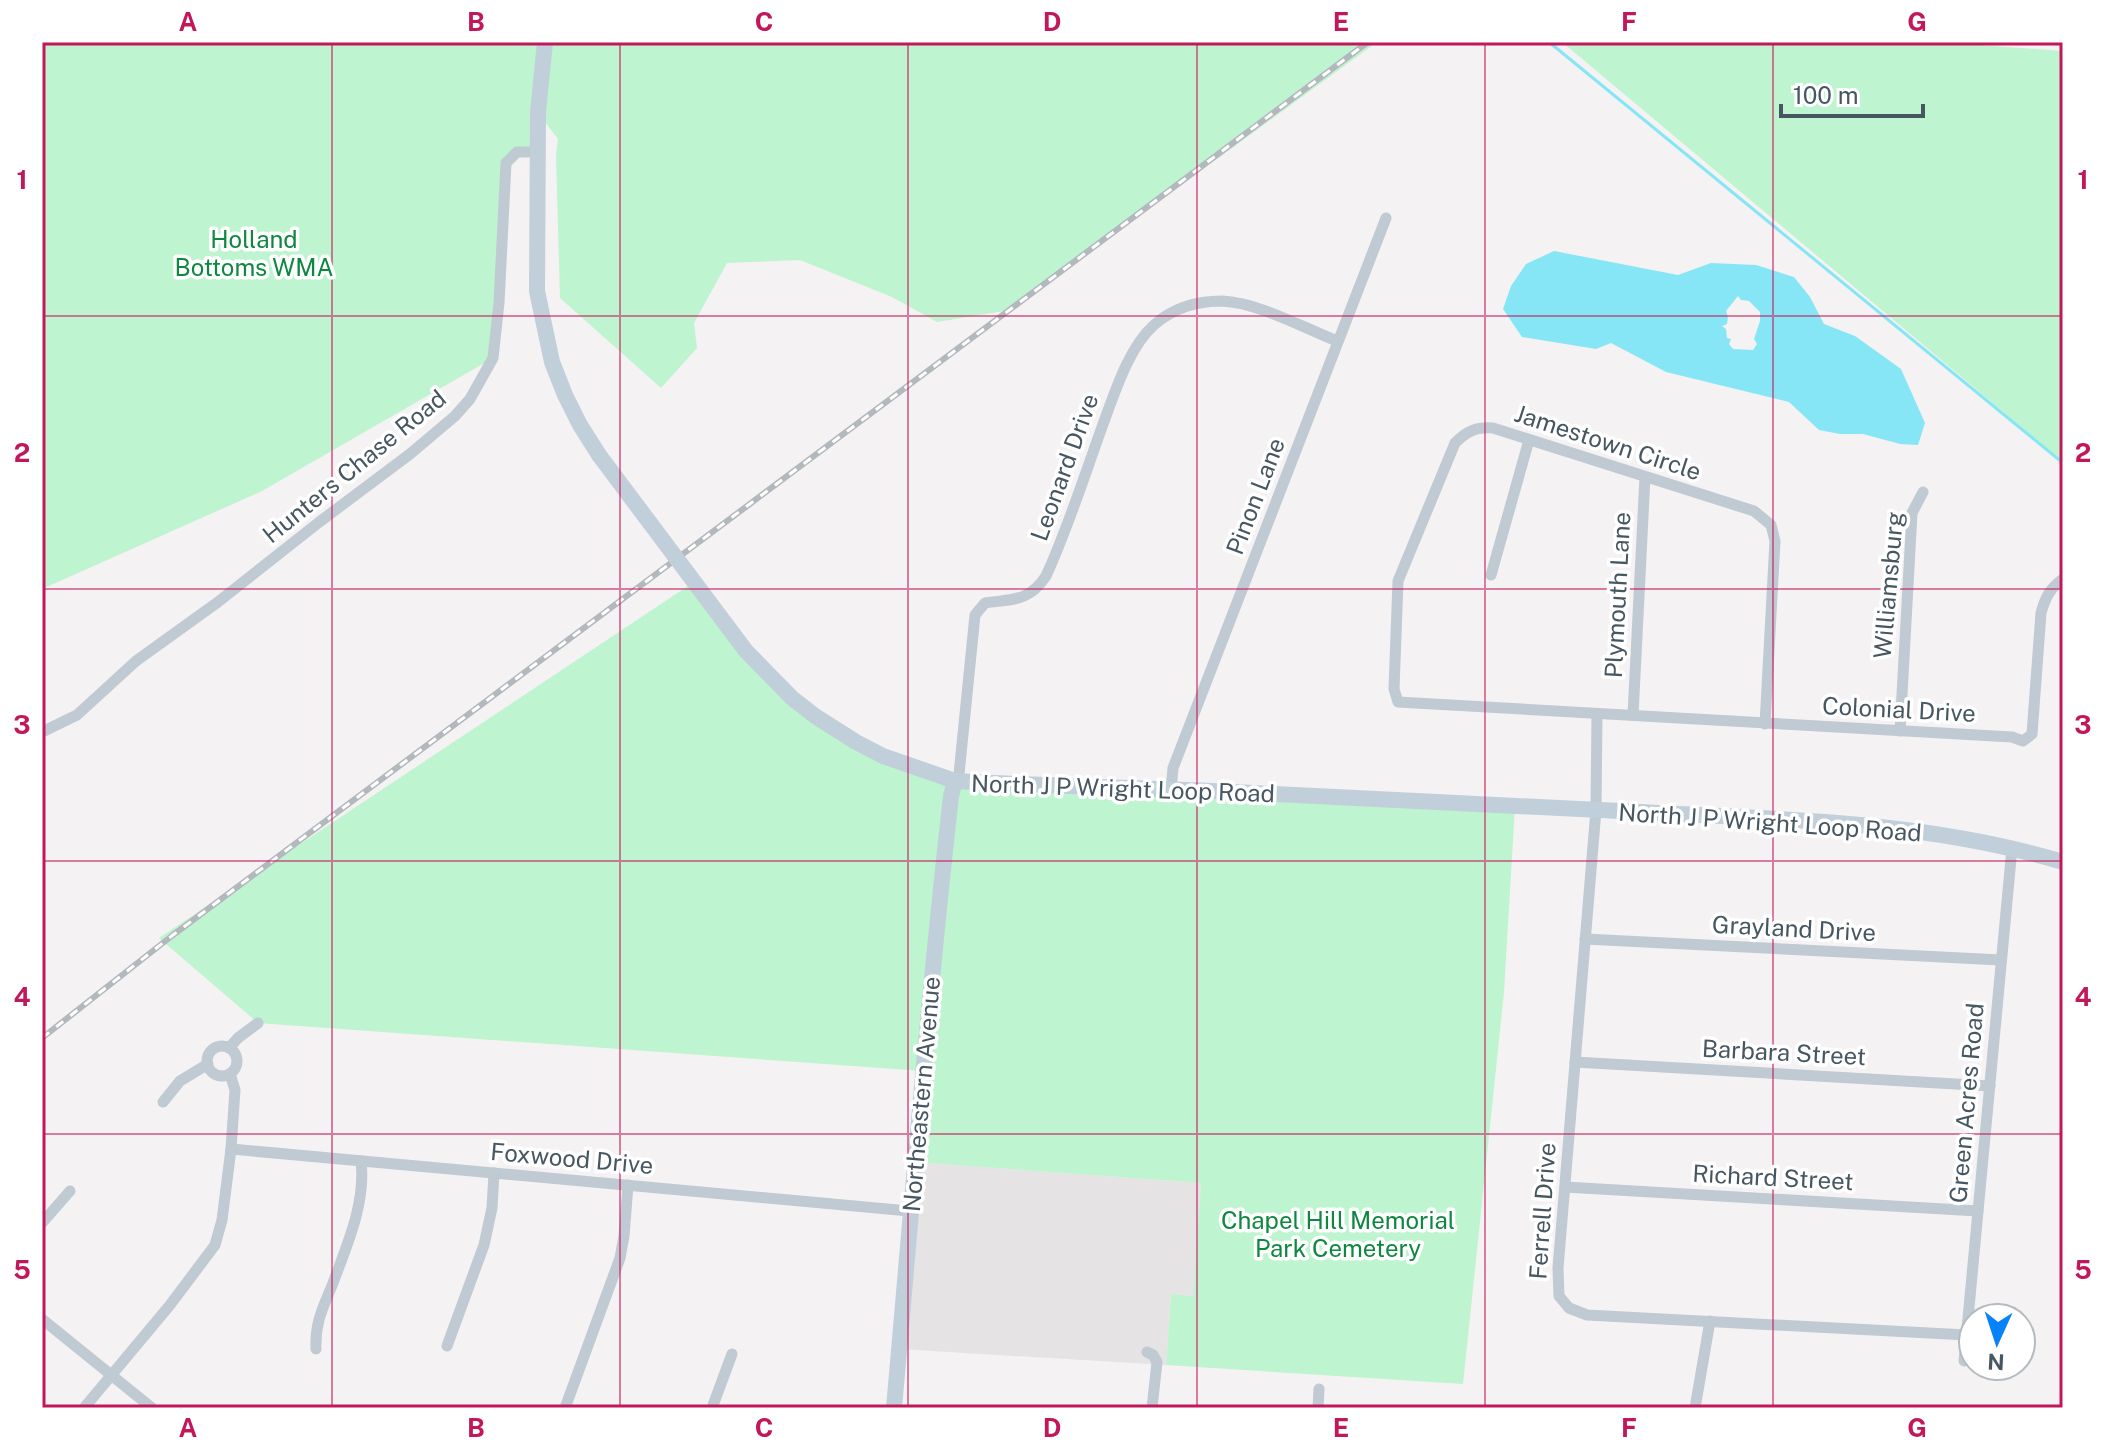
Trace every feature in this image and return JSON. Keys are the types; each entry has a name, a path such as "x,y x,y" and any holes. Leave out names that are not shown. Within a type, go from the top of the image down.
{"main road":[{"name":"North J P Wright Loop Road","path":"545,42 538,112 537,291 552,362 565,395 599,455 746,651 792,698 856,742 883,756 955,781 1853,824 1965,838 2063,862"},
{"name":"Northeastern Avenue","path":"894,1408 934,952 955,781"}],"street":[{"name":"Hunters Chase Road","path":"42,732 77,715 136,661 410,454 470,399 493,358 506,163 517,152 539,152"},
{"name":"Pinon Lane","path":"1171,790 1173,768 1386,218"},
{"name":"Leonard Drive","path":"955,781 959,774 975,615 985,603 1025,596 1046,576 1113,398 1143,337 1161,320 1182,308 1197,303 1223,301 1255,307 1337,341"},
{"name":"Jamestown Circle","path":"1398,702 1394,689 1398,581 1455,443 1478,427 1493,428 1754,511 1771,525 1775,541 1765,724"},
{"path":"1491,575 1529,440"},
{"name":"Plymouth Lane","path":"1633,715 1645,477"},
{"name":"Williamsburg","path":"1900,731 1912,513 1923,492"},
{"name":"Colonial Drive","path":"1398,702 2012,737 2023,741 2032,734 2041,613 2045,599 2063,579"},
{"path":"1596,810 1597,714"},
{"name":"Ferrell Drive","path":"1596,810 1557,1282 1564,1304 1587,1315 1957,1334"},
{"name":"Green Acres Road","path":"1970,1302 2012,848"},
{"name":"Grayland Drive","path":"1585,939 2001,960"},
{"path":"229,1048 258,1023"},
{"path":"229,1048 237,1064 230,1074 217,1075 208,1064 209,1054 214,1049 229,1048"},
{"name":"Barbara Street","path":"1575,1062 1990,1086"},
{"path":"163,1102 180,1081 208,1064"},
{"path":"84,1408 178,1295 215,1245 222,1220 231,1149 235,1090 230,1074"},
{"name":"Foxwood Drive","path":"231,1149 909,1211"},
{"path":"316,1349 315,1328 357,1214 361,1161"},
{"path":"447,1346 484,1245 492,1208 494,1173"},
{"path":"565,1408 620,1258 628,1185"},
{"name":"Richard Street","path":"1565,1187 1978,1211"},
{"path":"42,1223 70,1191"},
{"path":"42,1319 152,1408"},
{"path":"1695,1408 1710,1321"},
{"path":"1147,1352 1157,1362 1152,1408"},
{"path":"712,1408 732,1354"},
{"path":"1318,1408 1319,1389"}],"shaded area":[{"path":"914,1162 1201,1183 1193,1296 1171,1294 1166,1365 899,1349"}],"green space":[{"name":"Holland Bottoms WMA","path":"42,42 1377,42 1010,310 937,322 892,297 800,260 727,263 694,323 697,348 661,388 560,298 558,139 539,114 536,150 517,152 506,164 493,358 262,491 42,589"},
{"path":"1562,42 1977,42 1979,45 2063,51 2063,462"},
{"name":"Chapel Hill Memorial Park Cemetery","path":"694,582 814,716 934,773 1515,806 1504,992 1463,1384 1166,1365 1171,1294 1193,1296 1201,1183 914,1162 923,1071 258,1023 159,938"}],"water":[{"path":"1554,251 1678,275 1711,263 1756,265 1794,277 1810,297 1824,324 1855,336 1901,369 1925,423 1918,445 1900,444 1863,434 1819,430 1789,402 1666,372 1611,343 1596,349 1522,337 1503,309 1511,286 1526,264","holes":["1738,296 1741,300 1749,301 1760,312 1754,339 1757,344 1753,350 1733,349 1729,344 1731,339 1727,338 1726,329 1722,326 1727,324 1726,311"]}],"waterway":[{"path":"1549,42 2063,463"}],"railway":[{"path":"42,1038 173,935 1368,42"}]}
